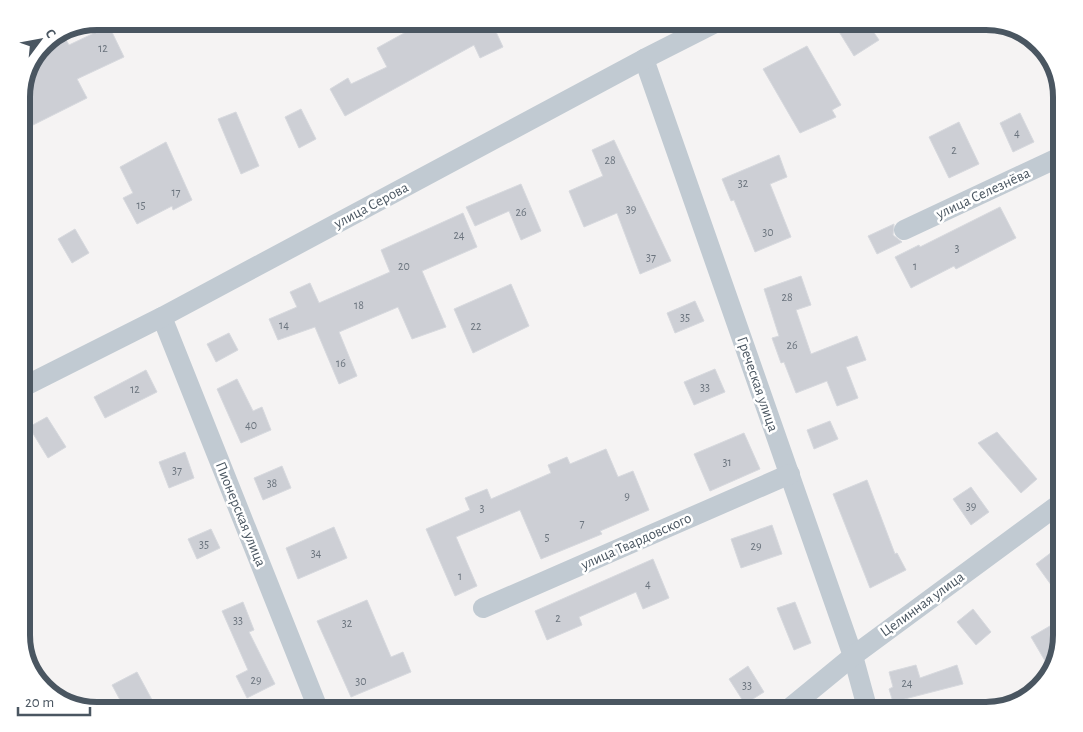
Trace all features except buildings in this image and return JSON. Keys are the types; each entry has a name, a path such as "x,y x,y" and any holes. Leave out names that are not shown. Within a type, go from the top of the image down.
{"street":[{"name":"улица Серова","path":"30,383 162,317 701,30"},
{"name":"Греческая улица","path":"644,59 790,474 852,656 865,702"},
{"name":"улица Селезнёва","path":"904,230 1053,160"},
{"name":"Пионерская улица","path":"162,317 315,702"},
{"name":"улица Твардовского","path":"483,608 790,474"},
{"name":"Целинная улица","path":"797,702 852,656 1053,509"}]}
